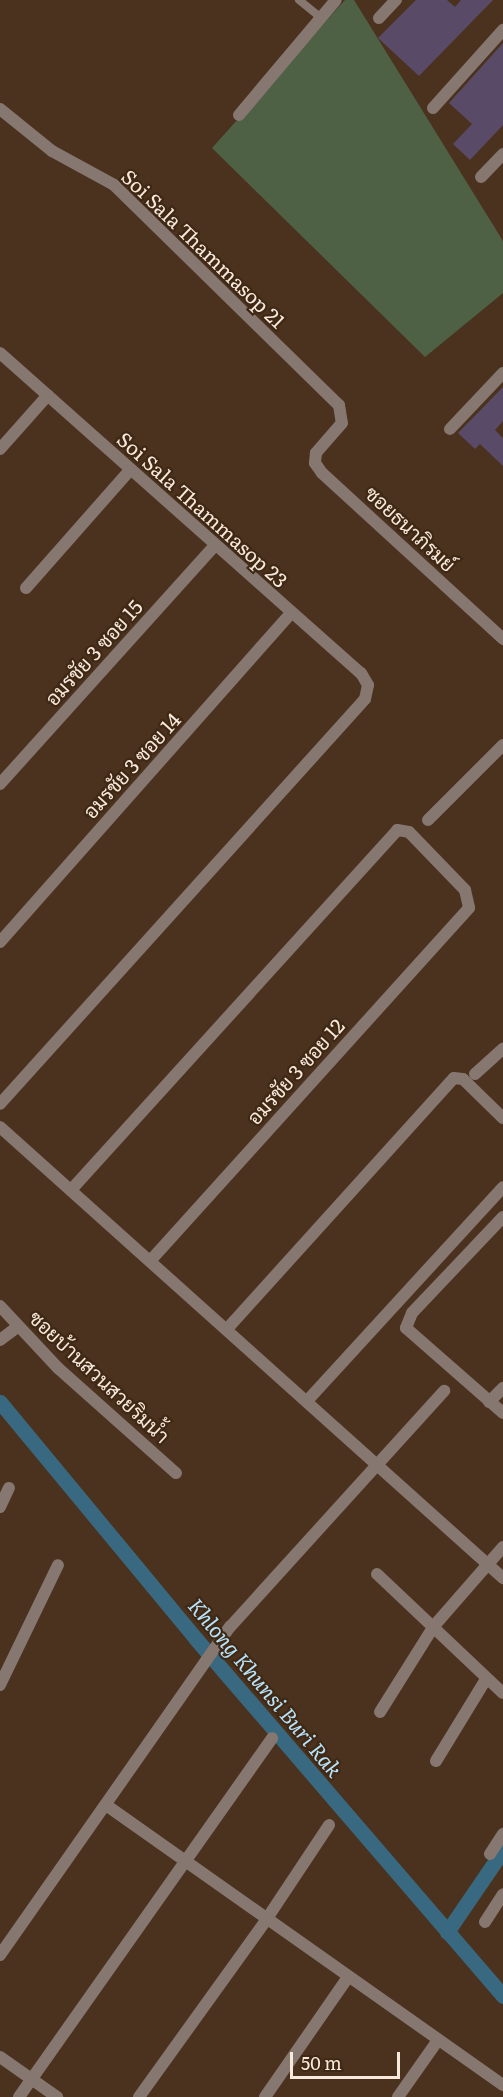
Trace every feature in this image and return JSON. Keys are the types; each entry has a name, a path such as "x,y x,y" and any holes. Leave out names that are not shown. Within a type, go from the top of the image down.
{"street":[{"path":"239,115 336,0"},
{"path":"379,18 396,0"},
{"path":"433,108 503,30"},
{"name":"Soi Sala Thammasop 21","path":"0,109 52,151 114,185 339,405 342,423 328,439"},
{"path":"481,177 503,154"},
{"name":"Soi Sala Thammasop 23","path":"0,353 129,471 361,673 368,685 365,699 0,1104"},
{"path":"450,429 503,373"},
{"path":"0,449 48,395"},
{"name":"ซอยธนาภิรมย์","path":"328,439 316,453 315,462 322,473 503,639"},
{"path":"26,588 129,471"},
{"name":"อมรชัย 3 ซอย 15","path":"0,784 215,545"},
{"name":"อมรชัย 3 ซอย 14","path":"0,942 291,613"},
{"path":"429,820 503,745"},
{"name":"อมรชัย 3 ซอย 12","path":"71,1190 397,830 409,832 465,890 469,908 151,1260"},
{"path":"475,1074 503,1048"},
{"path":"227,1329 454,1078 463,1079 503,1118"},
{"path":"0,1127 503,1578"},
{"path":"307,1401 503,1187"},
{"path":"503,1216 406,1323 409,1333 503,1413"},
{"name":"ซอยบ้านสวนสวยริมน้ำ","path":"0,1306 17,1327 176,1473"},
{"path":"0,1340 17,1327"},
{"path":"489,1402 503,1388"},
{"path":"0,1955 230,1627 444,1391"},
{"path":"0,1507 9,1488"},
{"path":"380,1712 434,1626 503,1547"},
{"path":"0,1685 58,1565"},
{"path":"377,1574 503,1694"},
{"path":"436,1761 486,1679"},
{"path":"19,2097 272,1738"},
{"path":"106,1805 503,2085"},
{"path":"139,2097 266,1920 329,1825"},
{"path":"490,1854 503,1834"},
{"path":"484,1922 503,1894"},
{"path":"265,2097 348,1977"},
{"path":"398,2097 438,2040"},
{"path":"0,2057 57,2097"}],"lane":[{"path":"299,0 321,18"}],"green space":[{"path":"345,0 354,0 503,241 503,293 425,357 212,148"}],"building":[{"path":"416,0 447,0 455,7 461,0 493,0 419,76 378,38"},
{"path":"503,43 503,125 470,160 453,144 472,124 449,103"},
{"path":"503,387 503,421 495,430 503,438 503,466 480,444 475,449 458,433"}],"waterway":[{"name":"Khlong Khunsi Buri Rak","path":"0,1402 196,1639 503,1996"},
{"path":"447,1932 503,1850"}]}
